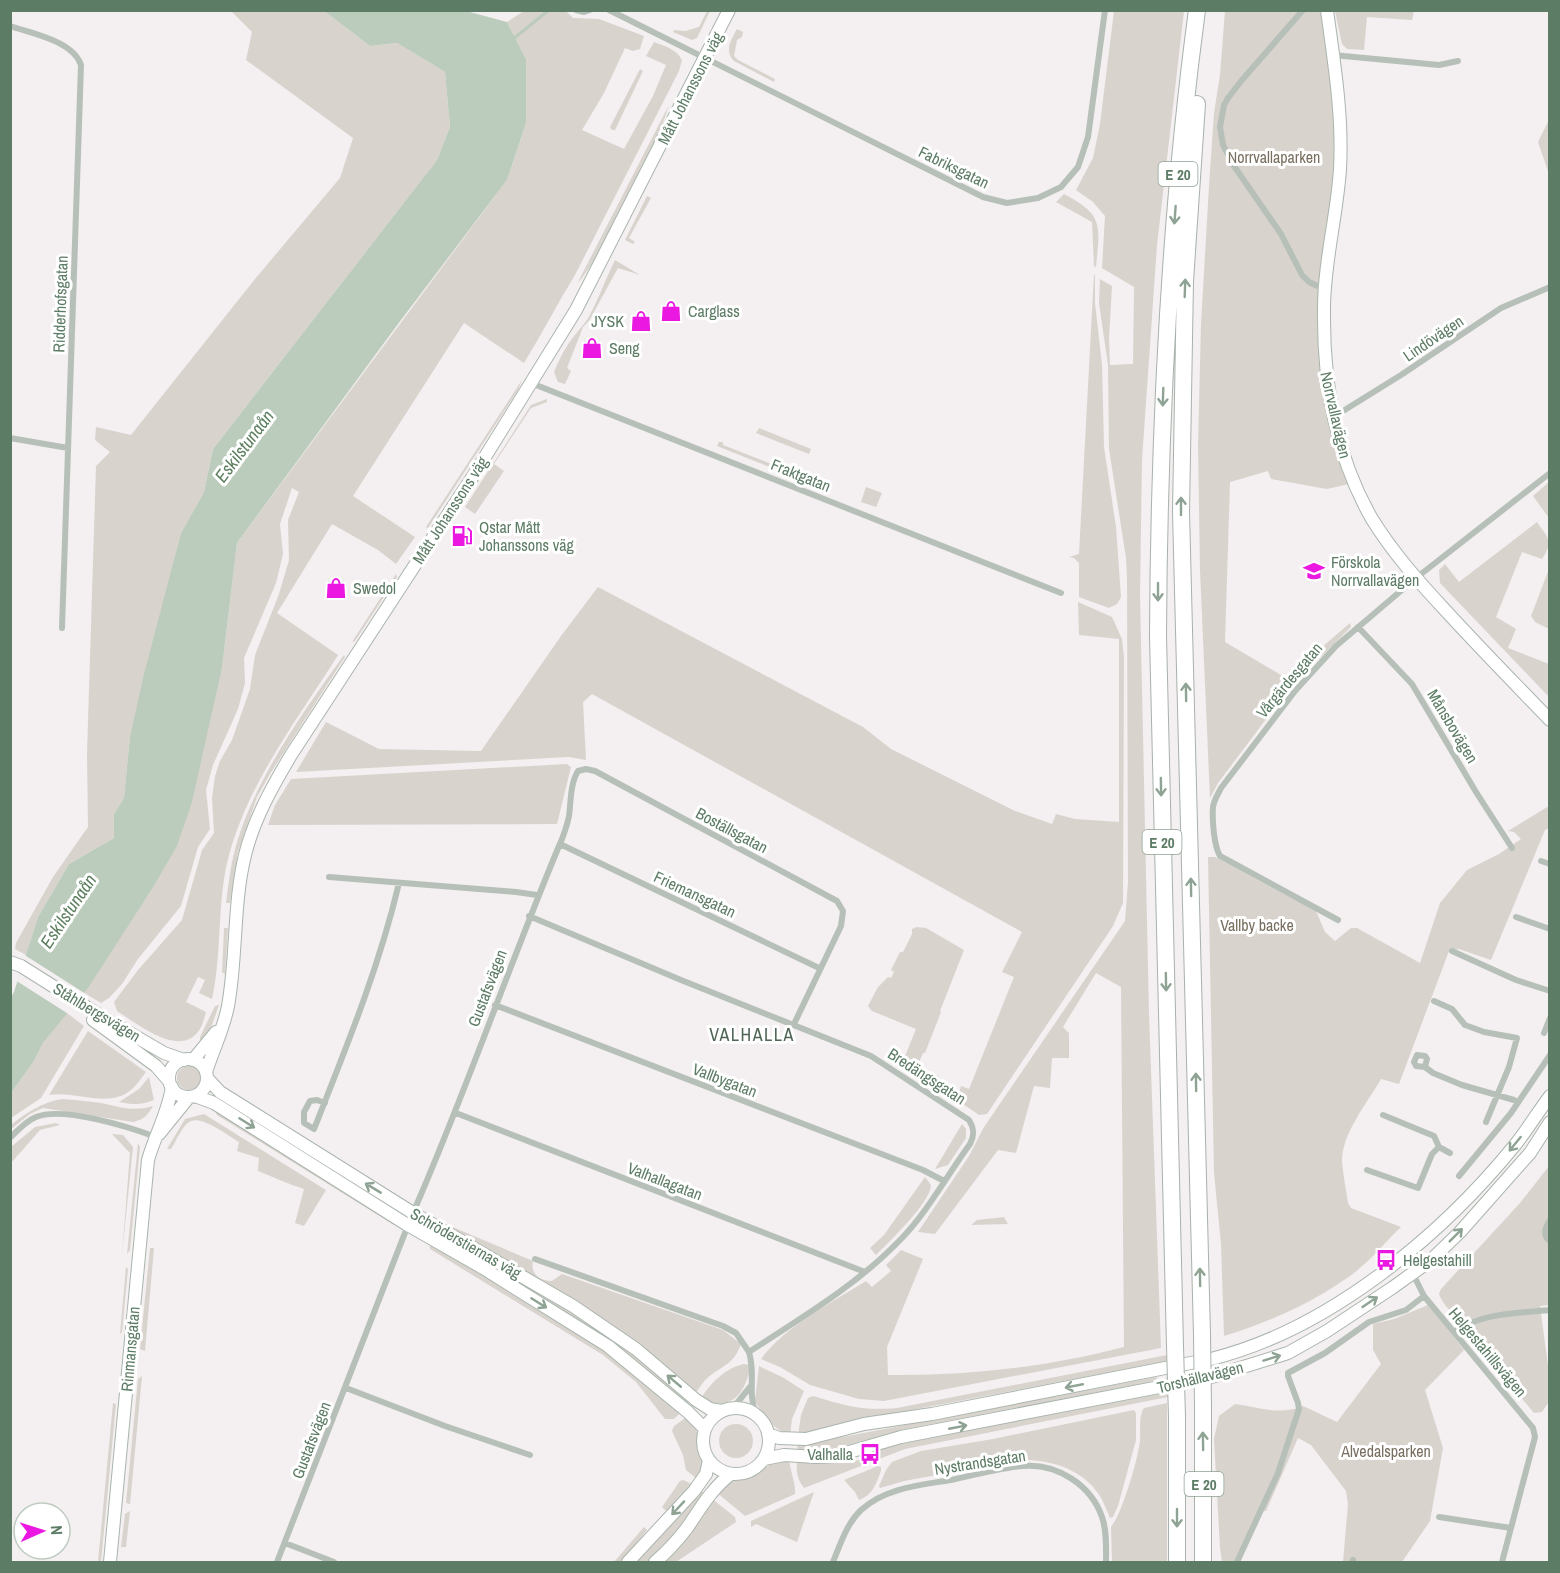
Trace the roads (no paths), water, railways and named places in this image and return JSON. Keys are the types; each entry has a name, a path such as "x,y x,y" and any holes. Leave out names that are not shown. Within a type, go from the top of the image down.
{"highway":[{"name":"E 20","path":"1177,1563 1177,1417 1158,636 1163,393 1177,188 1197,10"},
{"name":"E 20","path":"1203,1563 1202,1335 1181,512 1183,347 1191,178 1207,10"}],"street":[{"path":"576,10 584,12 590,10"},
{"name":"Fabriksgatan","path":"609,10 983,197 1007,203 1049,194 1078,167 1088,137 1106,10"},
{"name":"Mått Johanssons väg","path":"207,1075 230,994 238,900 245,856 255,825 272,787 475,473 576,310 729,10"},
{"path":"1303,10 1228,98 1222,112 1220,127 1223,145 1234,166 1281,234 1302,275 1309,282 1325,289"},
{"name":"Norrvallavägen","path":"1327,10 1339,100 1340,167 1325,289 1325,364 1329,398 1339,440 1362,499 1384,537 1416,578 1550,720"},
{"name":"Ridderhofsgatan","path":"10,26 63,45 73,51 81,65 62,628"},
{"path":"1333,55 1429,64 1458,61"},
{"name":"Lindövägen","path":"1334,417 1501,308 1550,287"},
{"name":"Fraktgatan","path":"531,383 1061,593"},
{"path":"10,438 68,448"},
{"name":"Vårgärdesgatan","path":"1338,920 1220,856 1216,849 1214,807 1221,788 1295,691 1336,646 1416,578 1550,472"},
{"name":"Månsbovägen","path":"1358,627 1412,684 1512,848"},
{"name":"Boställsgatan","path":"578,771 585,769 595,771 837,901 841,906 843,918 794,1024"},
{"name":"Gustafsvägen","path":"413,1213 456,1113 537,895 560,844 568,818 574,778 578,771"},
{"name":"Friemansgatan","path":"560,844 819,968"},
{"path":"1541,861 1550,864"},
{"path":"329,877 537,895"},
{"path":"325,1103 317,1100 310,1101 303,1116 305,1124 314,1129 325,1103 371,982 399,883"},
{"name":"Bredängsgatan","path":"529,916 871,1056 969,1120 973,1128 973,1138 902,1239 865,1272 833,1296 749,1352"},
{"path":"1516,916 1550,928"},
{"path":"1452,951 1516,980 1550,991"},
{"name":"Ståhlbergsvägen","path":"10,963 21,966 86,1011 156,1066 170,1084"},
{"path":"1434,1001 1452,1009 1465,1025 1484,1032 1517,1038 1512,1057 1486,1122"},
{"name":"Vallbygatan","path":"495,1005 923,1170 944,1181"},
{"name":"Ståhlbergsvägen","path":"86,1011 164,1053 188,1059"},
{"path":"1544,1033 1550,1018"},
{"name":"Mått Johanssons väg","path":"188,1059 222,1024"},
{"path":"1459,1176 1511,1113 1550,1055"},
{"path":"188,1059 201,1064 207,1075 205,1088 192,1096 182,1096 170,1084 172,1068 188,1059"},
{"path":"1425,1067 1462,1085 1514,1100"},
{"name":"Schröderstiernas väg","path":"207,1075 220,1092 413,1213 573,1306 636,1349 696,1400 710,1409 725,1410"},
{"name":"Rinmansgatan","path":"110,1563 147,1171 152,1148 169,1106 170,1084"},
{"name":"Rinmansgatan","path":"156,1137 192,1096"},
{"name":"Schröderstiernas väg","path":"192,1096 214,1103 408,1226 492,1274 608,1346 688,1412 705,1430"},
{"name":"Torshällavägen","path":"768,1434 779,1438 806,1439 864,1424 932,1414 1233,1354 1286,1332 1320,1315 1377,1277 1454,1211 1515,1145 1550,1096"},
{"path":"10,1138 34,1117 55,1113 128,1127 156,1137"},
{"name":"Valhallagatan","path":"456,1113 865,1272"},
{"path":"1383,1115 1434,1136 1439,1147 1450,1154"},
{"name":"Torshällavägen","path":"764,1459 784,1455 835,1456 901,1437 1211,1377 1288,1353 1327,1331 1431,1260 1460,1232 1530,1153 1550,1122"},
{"path":"1367,1170 1418,1188 1432,1154 1439,1147"},
{"path":"408,1226 413,1213"},
{"path":"1550,1220 1544,1232 1545,1237 1550,1241"},
{"name":"Gustafsvägen","path":"277,1563 408,1226"},
{"name":"Schröderstiernas väg","path":"535,1259 723,1326 736,1333 749,1352"},
{"path":"1399,1259 1413,1274"},
{"name":"Helgestahillsvägen","path":"1413,1274 1424,1296 1533,1428 1535,1437 1502,1563"},
{"path":"1237,1563 1278,1473 1299,1408 1288,1372 1325,1353 1369,1322 1406,1310 1424,1296"},
{"path":"1454,1332 1473,1322 1508,1314 1550,1310"},
{"path":"749,1352 753,1372 750,1386 751,1402 756,1415"},
{"path":"725,1410 741,1409 756,1415 763,1422 768,1434 768,1447 764,1459 749,1471 731,1474 718,1469 709,1460 703,1442 705,1430 712,1419 725,1410 737,1403 750,1386"},
{"path":"346,1388 445,1426 530,1455"},
{"path":"628,1563 694,1491 706,1474 709,1460"},
{"name":"Nystrandsgatan","path":"833,1563 843,1538 856,1516 877,1499 901,1489 1023,1466 1057,1471 1067,1475 1093,1498 1102,1518 1106,1563"},
{"path":"655,1563 668,1551 717,1486 731,1474"},
{"path":"1439,1517 1511,1528"},
{"path":"285,1543 334,1563"}],"water":[{"name":"Eskilstunaån","path":"324,11 466,11 507,22 526,59 526,123 507,180 237,543 222,668 192,802 177,846 88,988 43,1043 34,1061 11,1093 11,997 38,917 69,864 114,838 114,814 124,798 130,736 144,674 181,533 204,492 213,449 437,160 450,127 445,72 397,43 370,46"}],"waterway":[{"path":"513,39 549,10"}],"place":[{"name":"Carglass","path":"671,311"},
{"name":"JYSK","path":"641,321"},
{"name":"Seng","path":"592,348"},
{"name":"Qstar Mått Johanssons väg","path":"462,536"},
{"name":"Förskola Norrvallavägen","path":"1314,571"},
{"name":"Swedol","path":"336,588"},
{"name":"Helgestahill","path":"1386,1260"},
{"name":"Valhalla","path":"870,1454"}],"district":[{"name":"VALHALLA","path":"752,1034"}],"park label":[{"name":"Norrvallaparken","path":"1274,157"},
{"name":"Vallby backe","path":"1257,925"},
{"name":"Alvedalsparken","path":"1386,1451"}]}
